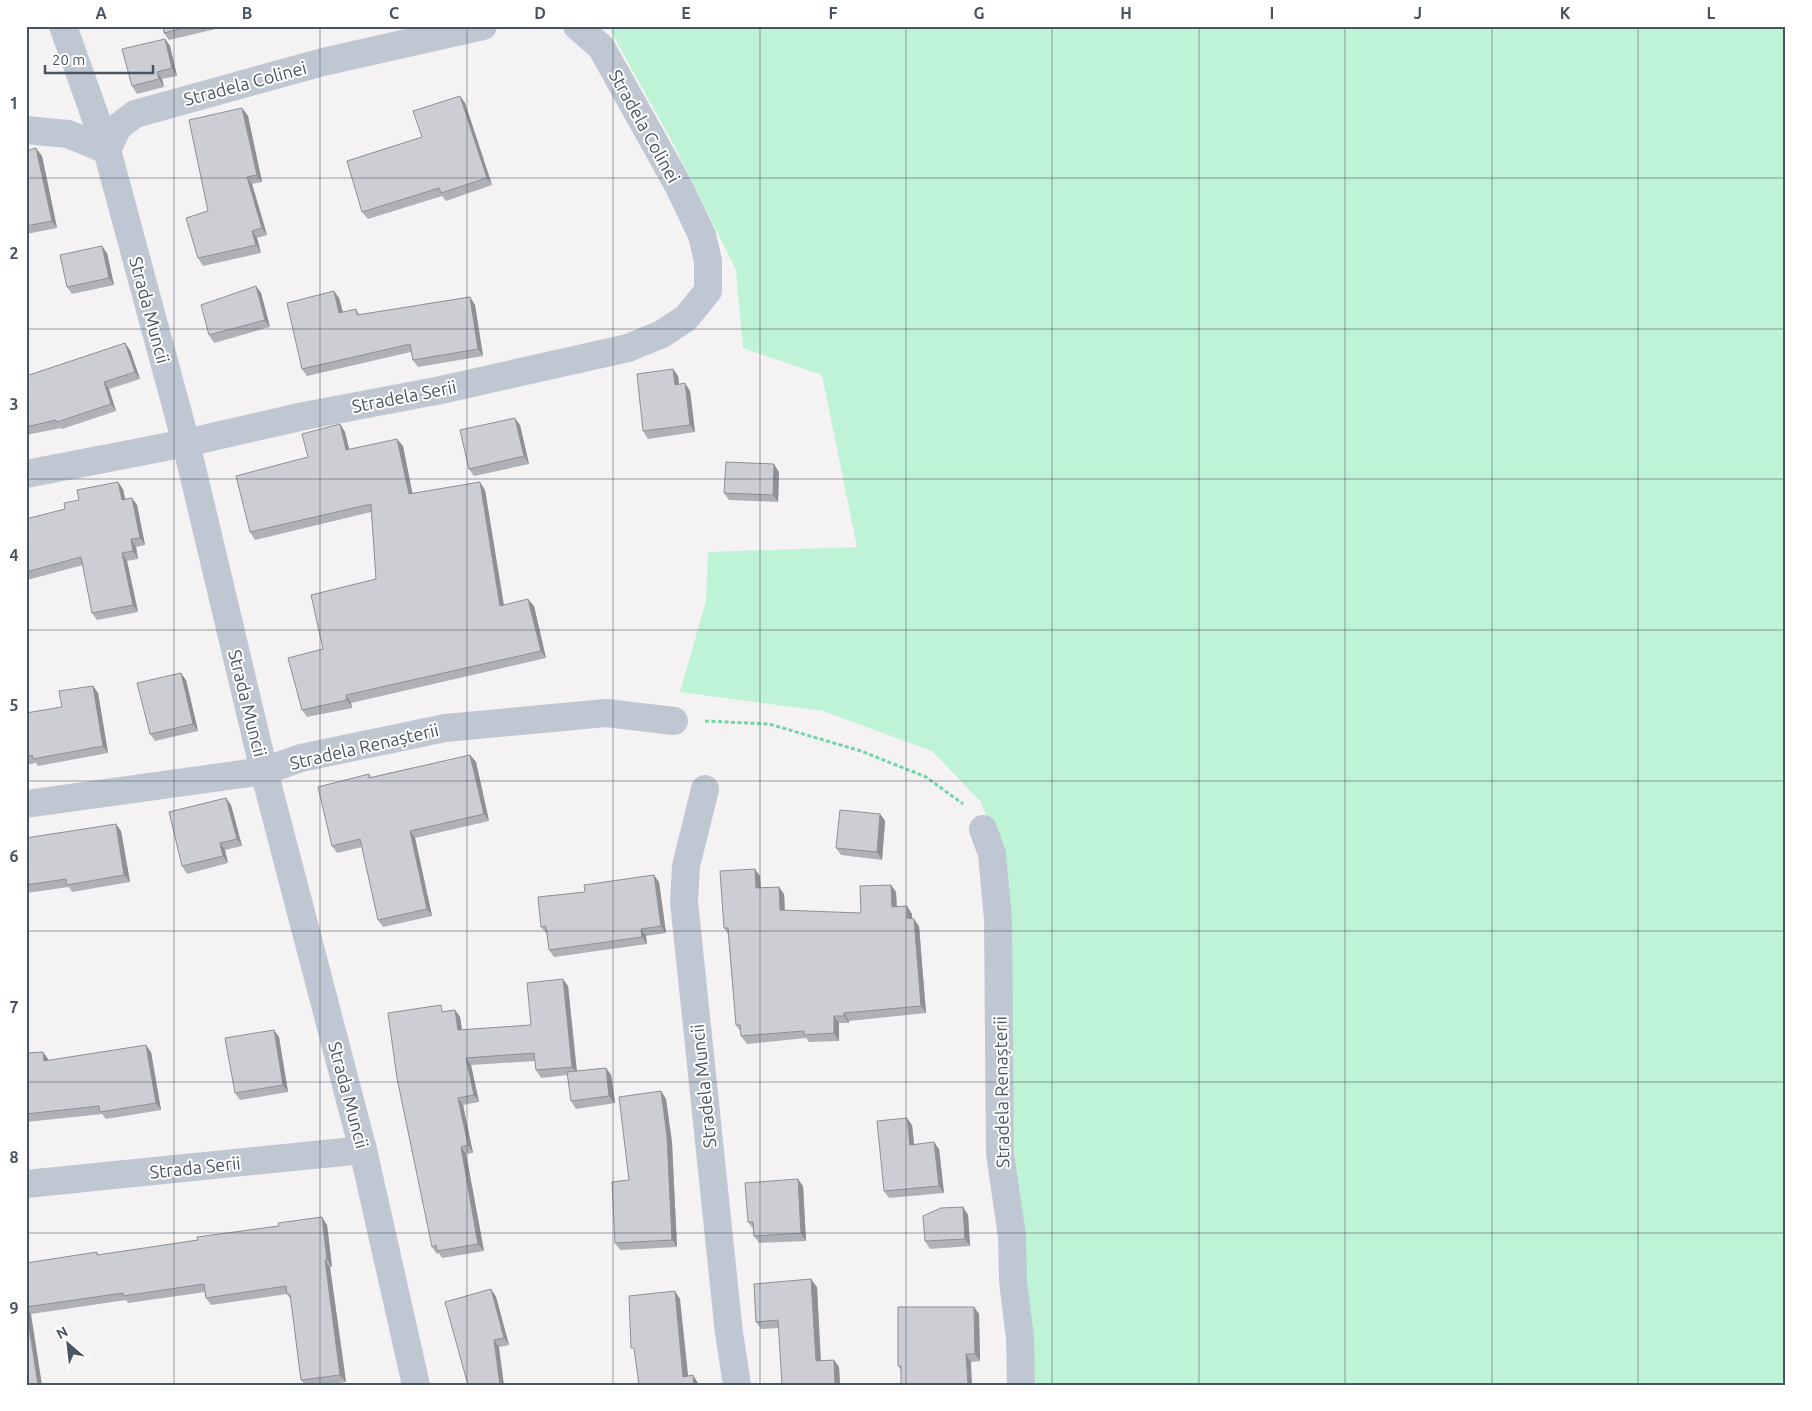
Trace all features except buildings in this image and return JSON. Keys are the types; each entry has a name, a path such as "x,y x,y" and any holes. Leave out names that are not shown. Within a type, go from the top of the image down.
{"street":[{"name":"Strada Muncii","path":"63,26 107,150 186,443 264,771 364,1150 416,1385"},
{"name":"Stradela Colinei","path":"107,150 118,127 135,114 323,62 483,26"},
{"name":"Stradela Colinei","path":"577,26 601,47 678,184 702,235"},
{"path":"26,130 68,134 107,150"},
{"name":"Stradela Serii","path":"26,474 186,443 304,416 441,390 628,348 662,334 686,318 708,291 708,261 702,235"},
{"name":"Stradela Renașterii","path":"26,804 264,771 301,758 446,728 606,713 674,720"},
{"name":"Stradela Muncii","path":"705,789 686,866 684,902 728,1323 737,1385"},
{"name":"Stradela Renașterii","path":"983,829 992,854 998,919 1000,1154 1012,1236 1013,1281 1020,1338 1020,1385"},
{"name":"Strada Serii","path":"26,1184 364,1150"}],"path":[{"path":"674,720 769,724 862,751 926,777 962,803 983,829"}],"green space":[{"path":"608,26 1786,26 1786,1385 1036,1385 1015,1174 1007,870 981,802 932,751 823,711 680,692 706,601 708,552 857,547 822,375 743,348 736,270 674,145"}]}
